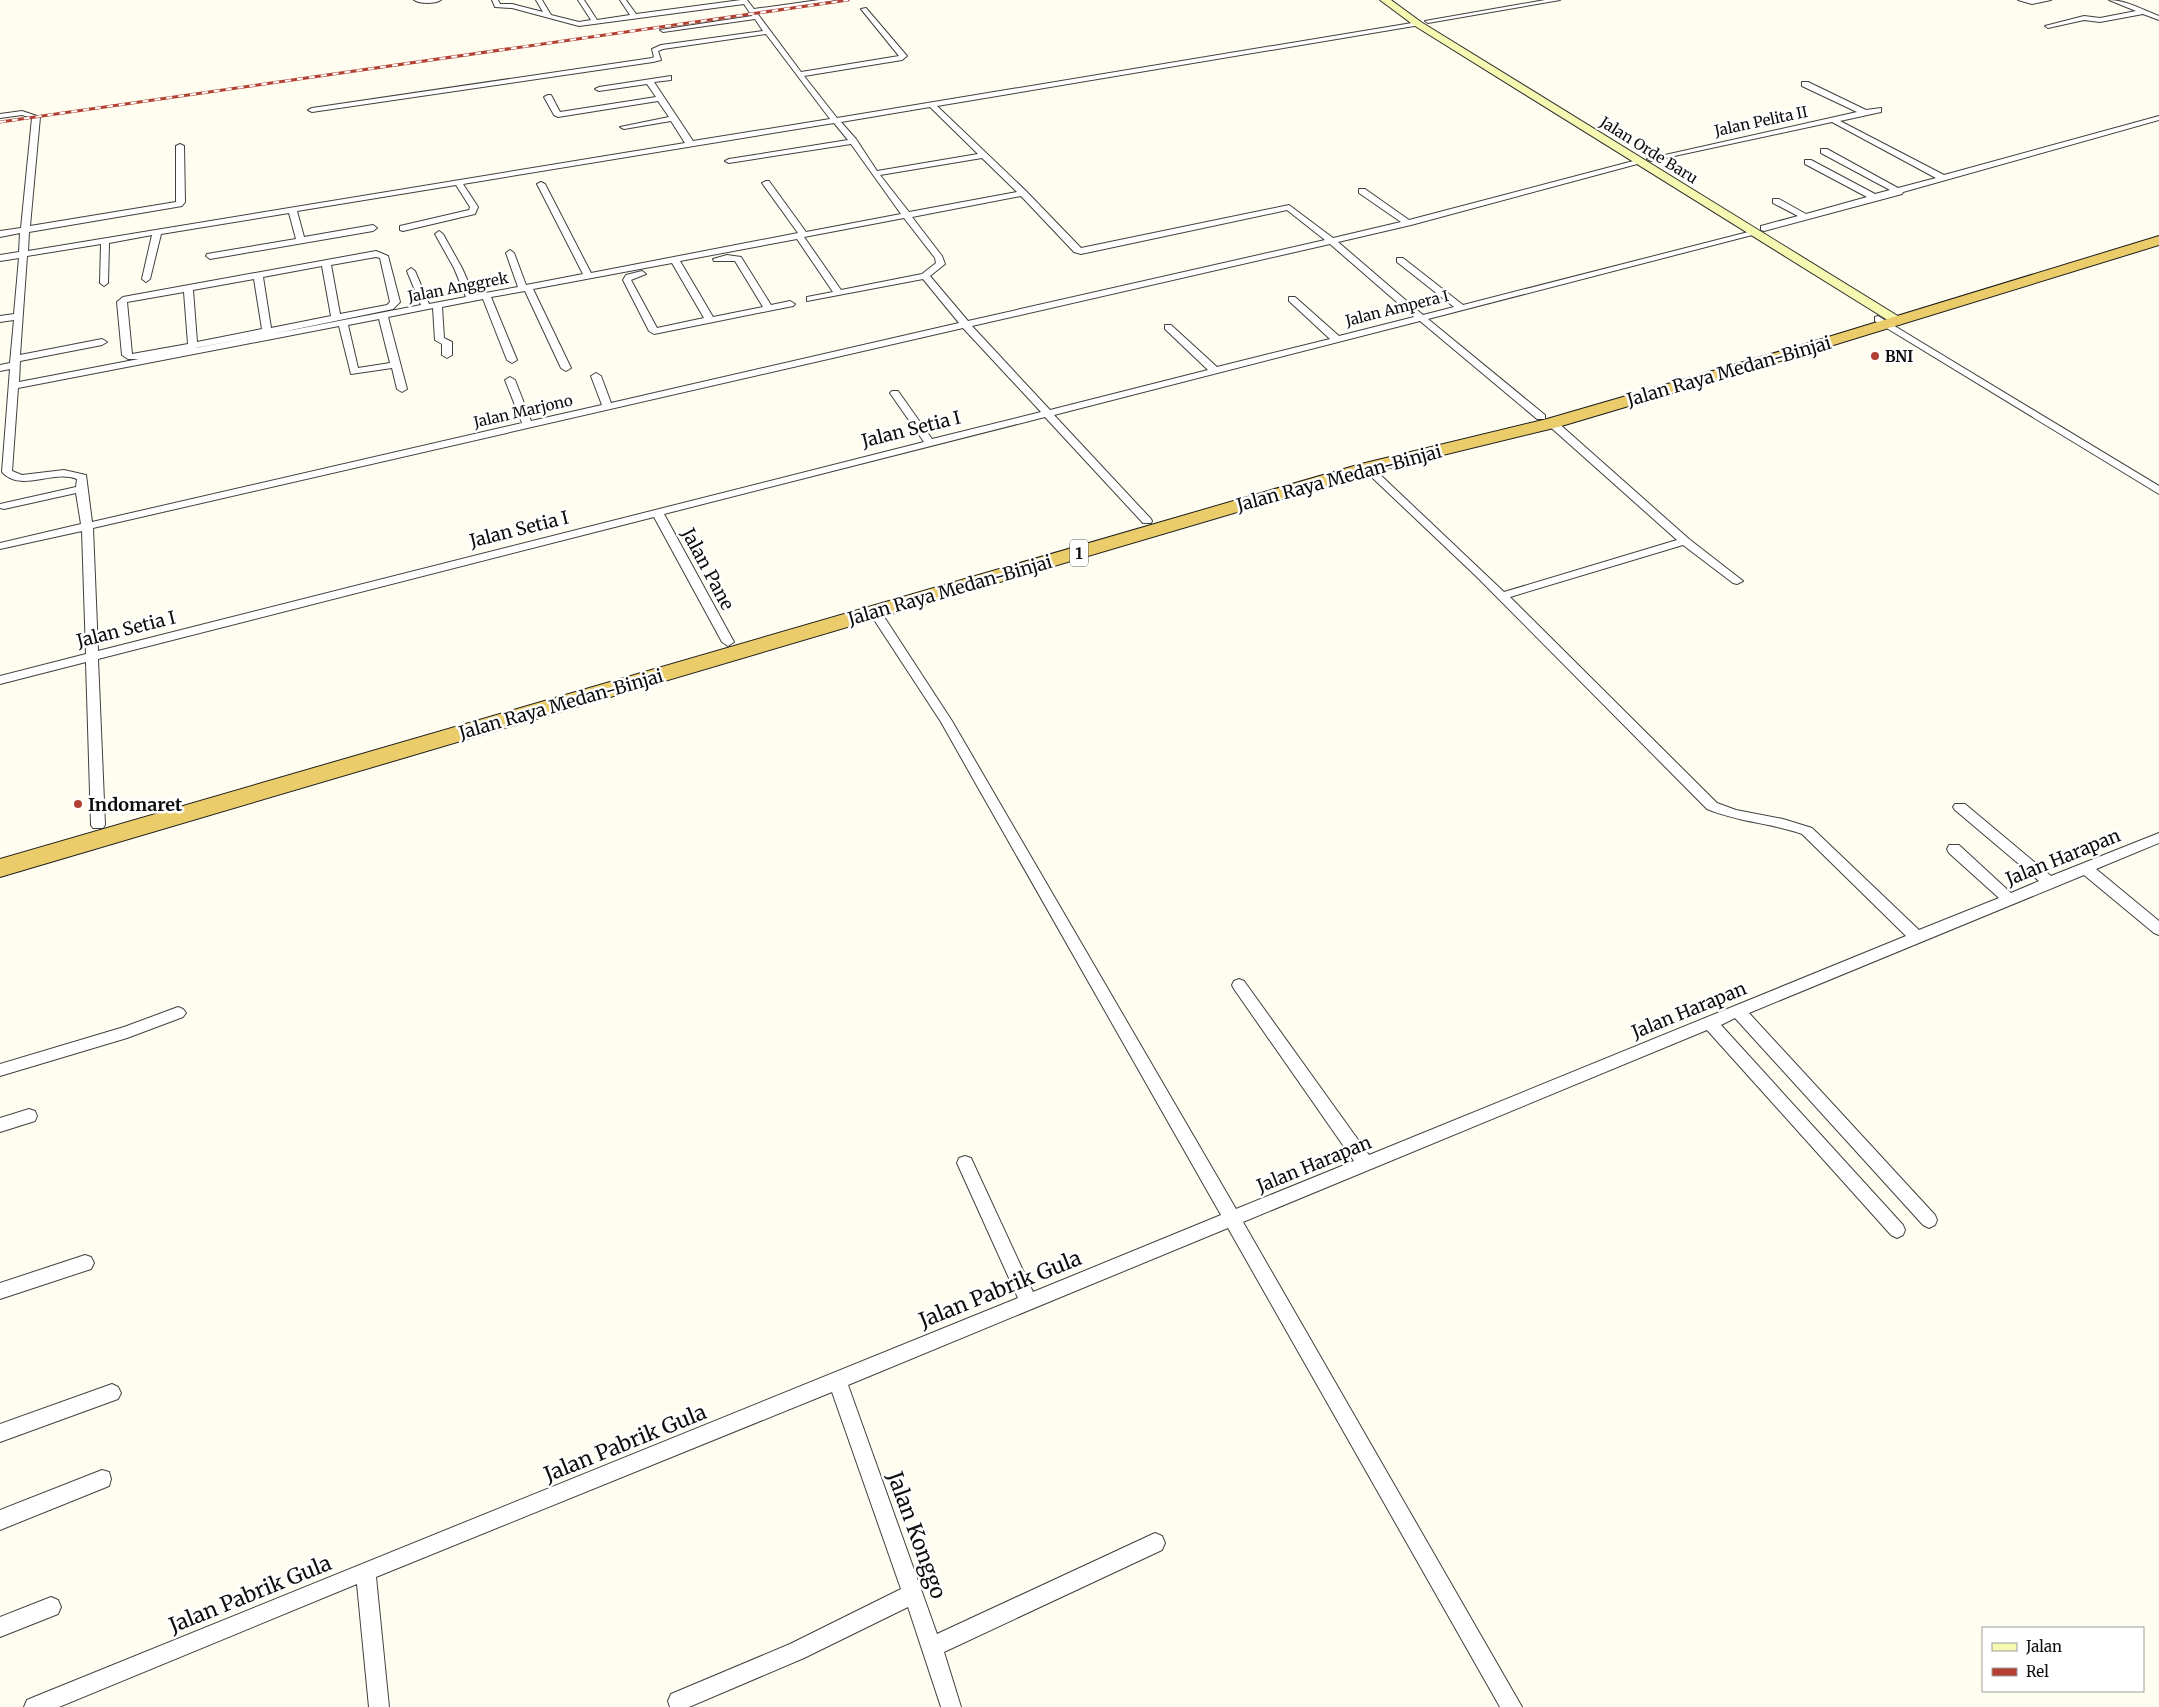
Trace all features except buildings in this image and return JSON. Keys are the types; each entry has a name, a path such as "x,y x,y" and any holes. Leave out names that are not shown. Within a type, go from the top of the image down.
{"highway":[{"name":"Jalan Raya Medan-Binjai","path":"1894,318 2159,230"},
{"name":"Jalan Raya Medan-Binjai","path":"0,854 728,642 967,579 1546,420 2159,240"},
{"name":"Jalan Raya Medan-Binjai","path":"0,868 875,612 967,579 1147,521 1426,444 1546,420"}],"main road":[{"name":"Jalan Orde Baru","path":"1385,0 1578,119 1650,159 1894,318"},
{"name":"Jalan Orde Baru","path":"1398,0 1423,22"},
{"name":"Jalan Orde Baru","path":"1578,119 1638,161 1760,231"}],"street":[{"path":"417,0 438,0"},
{"path":"539,0 549,16"},
{"path":"581,0 596,23"},
{"path":"623,0 635,18"},
{"path":"680,0 688,10"},
{"path":"663,30 833,0"},
{"path":"0,258 458,184 1557,0"},
{"path":"2021,0 2032,2 2048,0"},
{"path":"2112,0 2159,18"},
{"path":"496,3 579,24 635,18 745,1 799,75 854,141 875,174 908,215 939,258 941,264 925,276 810,299"},
{"path":"799,75 902,58 903,56 864,9"},
{"path":"2048,26 2084,18 2099,20 2159,11"},
{"path":"312,110 654,60 658,58 654,50 660,47 768,32"},
{"path":"599,89 668,78"},
{"path":"649,81 691,144"},
{"path":"1805,84 1865,113"},
{"path":"548,97 558,115 661,98"},
{"path":"931,104 1023,193 1076,250 1081,252 1289,208 1332,240 1420,318 1546,420 1686,541 1736,581"},
{"name":"Jalan Pelita II","path":"1650,159 1878,110"},
{"path":"0,116 22,114 36,117 23,254 7,472 16,477 77,474 82,477 81,489 86,526 92,656 98,825"},
{"path":"624,127 673,118"},
{"name":"Jalan Ampera I","path":"1046,412 1760,231 2159,118"},
{"path":"1833,120 1945,179"},
{"path":"2146,122 2159,127"},
{"path":"729,161 854,141"},
{"path":"0,234 179,204 181,202 180,146"},
{"path":"1824,151 1899,192"},
{"path":"875,174 984,155"},
{"name":"Jalan Marjono","path":"0,546 1408,223 1638,161"},
{"path":"1808,162 1876,198"},
{"path":"766,182 839,293"},
{"path":"403,228 472,212 474,207 458,184"},
{"path":"541,184 588,276"},
{"path":"1362,191 1408,223"},
{"name":"Jalan Anggrek","path":"340,320 383,315 588,276 676,263 801,236 1023,193"},
{"path":"1776,201 1806,217"},
{"path":"294,211 301,241"},
{"path":"210,256 373,228"},
{"path":"146,279 157,233"},
{"path":"439,234 458,268 471,299"},
{"path":"104,283 105,241"},
{"path":"510,253 566,368"},
{"path":"13,386 340,320 390,308 395,302 384,256 382,254 326,263 122,302 127,355 131,357 268,334"},
{"path":"768,308 738,259 727,258 676,263 626,278 652,330 658,331 790,304"},
{"path":"1400,260 1461,308"},
{"path":"326,263 354,372 395,365"},
{"path":"676,263 710,320"},
{"path":"411,271 426,307"},
{"path":"258,275 268,334"},
{"path":"925,276 966,324 1147,521"},
{"path":"188,288 193,346"},
{"path":"486,296 512,360"},
{"path":"1292,299 1336,339"},
{"path":"437,305 440,321 437,328 440,340 447,342 448,355"},
{"path":"383,315 402,389"},
{"path":"0,319 19,316"},
{"path":"1894,318 2159,491"},
{"path":"1168,327 1214,370"},
{"path":"0,368 15,362 102,342"},
{"path":"596,376 608,407"},
{"path":"510,380 528,425"},
{"path":"895,393 930,442"},
{"name":"Jalan Setia I","path":"0,680 1046,412"},
{"path":"1367,468 1502,596 1712,806 1726,813 1790,824 1807,831 1917,937"},
{"path":"4,506 81,489"},
{"name":"Jalan Pane","path":"657,512 728,642"},
{"path":"1502,596 1686,541"},
{"path":"875,612 946,721 1512,1707"},
{"path":"1960,806 2050,883"},
{"name":"Jalan Harapan","path":"1233,1218 2159,838"},
{"path":"1954,849 2009,899"},
{"path":"2085,868 2159,929"},
{"path":"1239,985 1365,1163"},
{"path":"1738,1011 1929,1220"},
{"path":"0,1070 127,1032 178,1014"},
{"path":"1709,1022 1897,1230"},
{"path":"0,1124 28,1116"},
{"path":"965,1163 1029,1302"},
{"name":"Jalan Pabrik Gula","path":"34,1707 1233,1218"},
{"path":"0,1291 84,1263"},
{"name":"Jalan Konggo","path":"837,1380 932,1647 951,1707"},
{"path":"0,1433 112,1393"},
{"path":"0,1520 102,1479"},
{"path":"932,1647 1155,1543"},
{"path":"366,1571 379,1707"},
{"path":"678,1702 797,1651 912,1594"},
{"path":"0,1628 51,1607"}],"railway":[{"path":"0,122 848,0"}],"place":[{"name":"BNI","path":"1875,356"},
{"name":"Indomaret","path":"78,804"}]}
